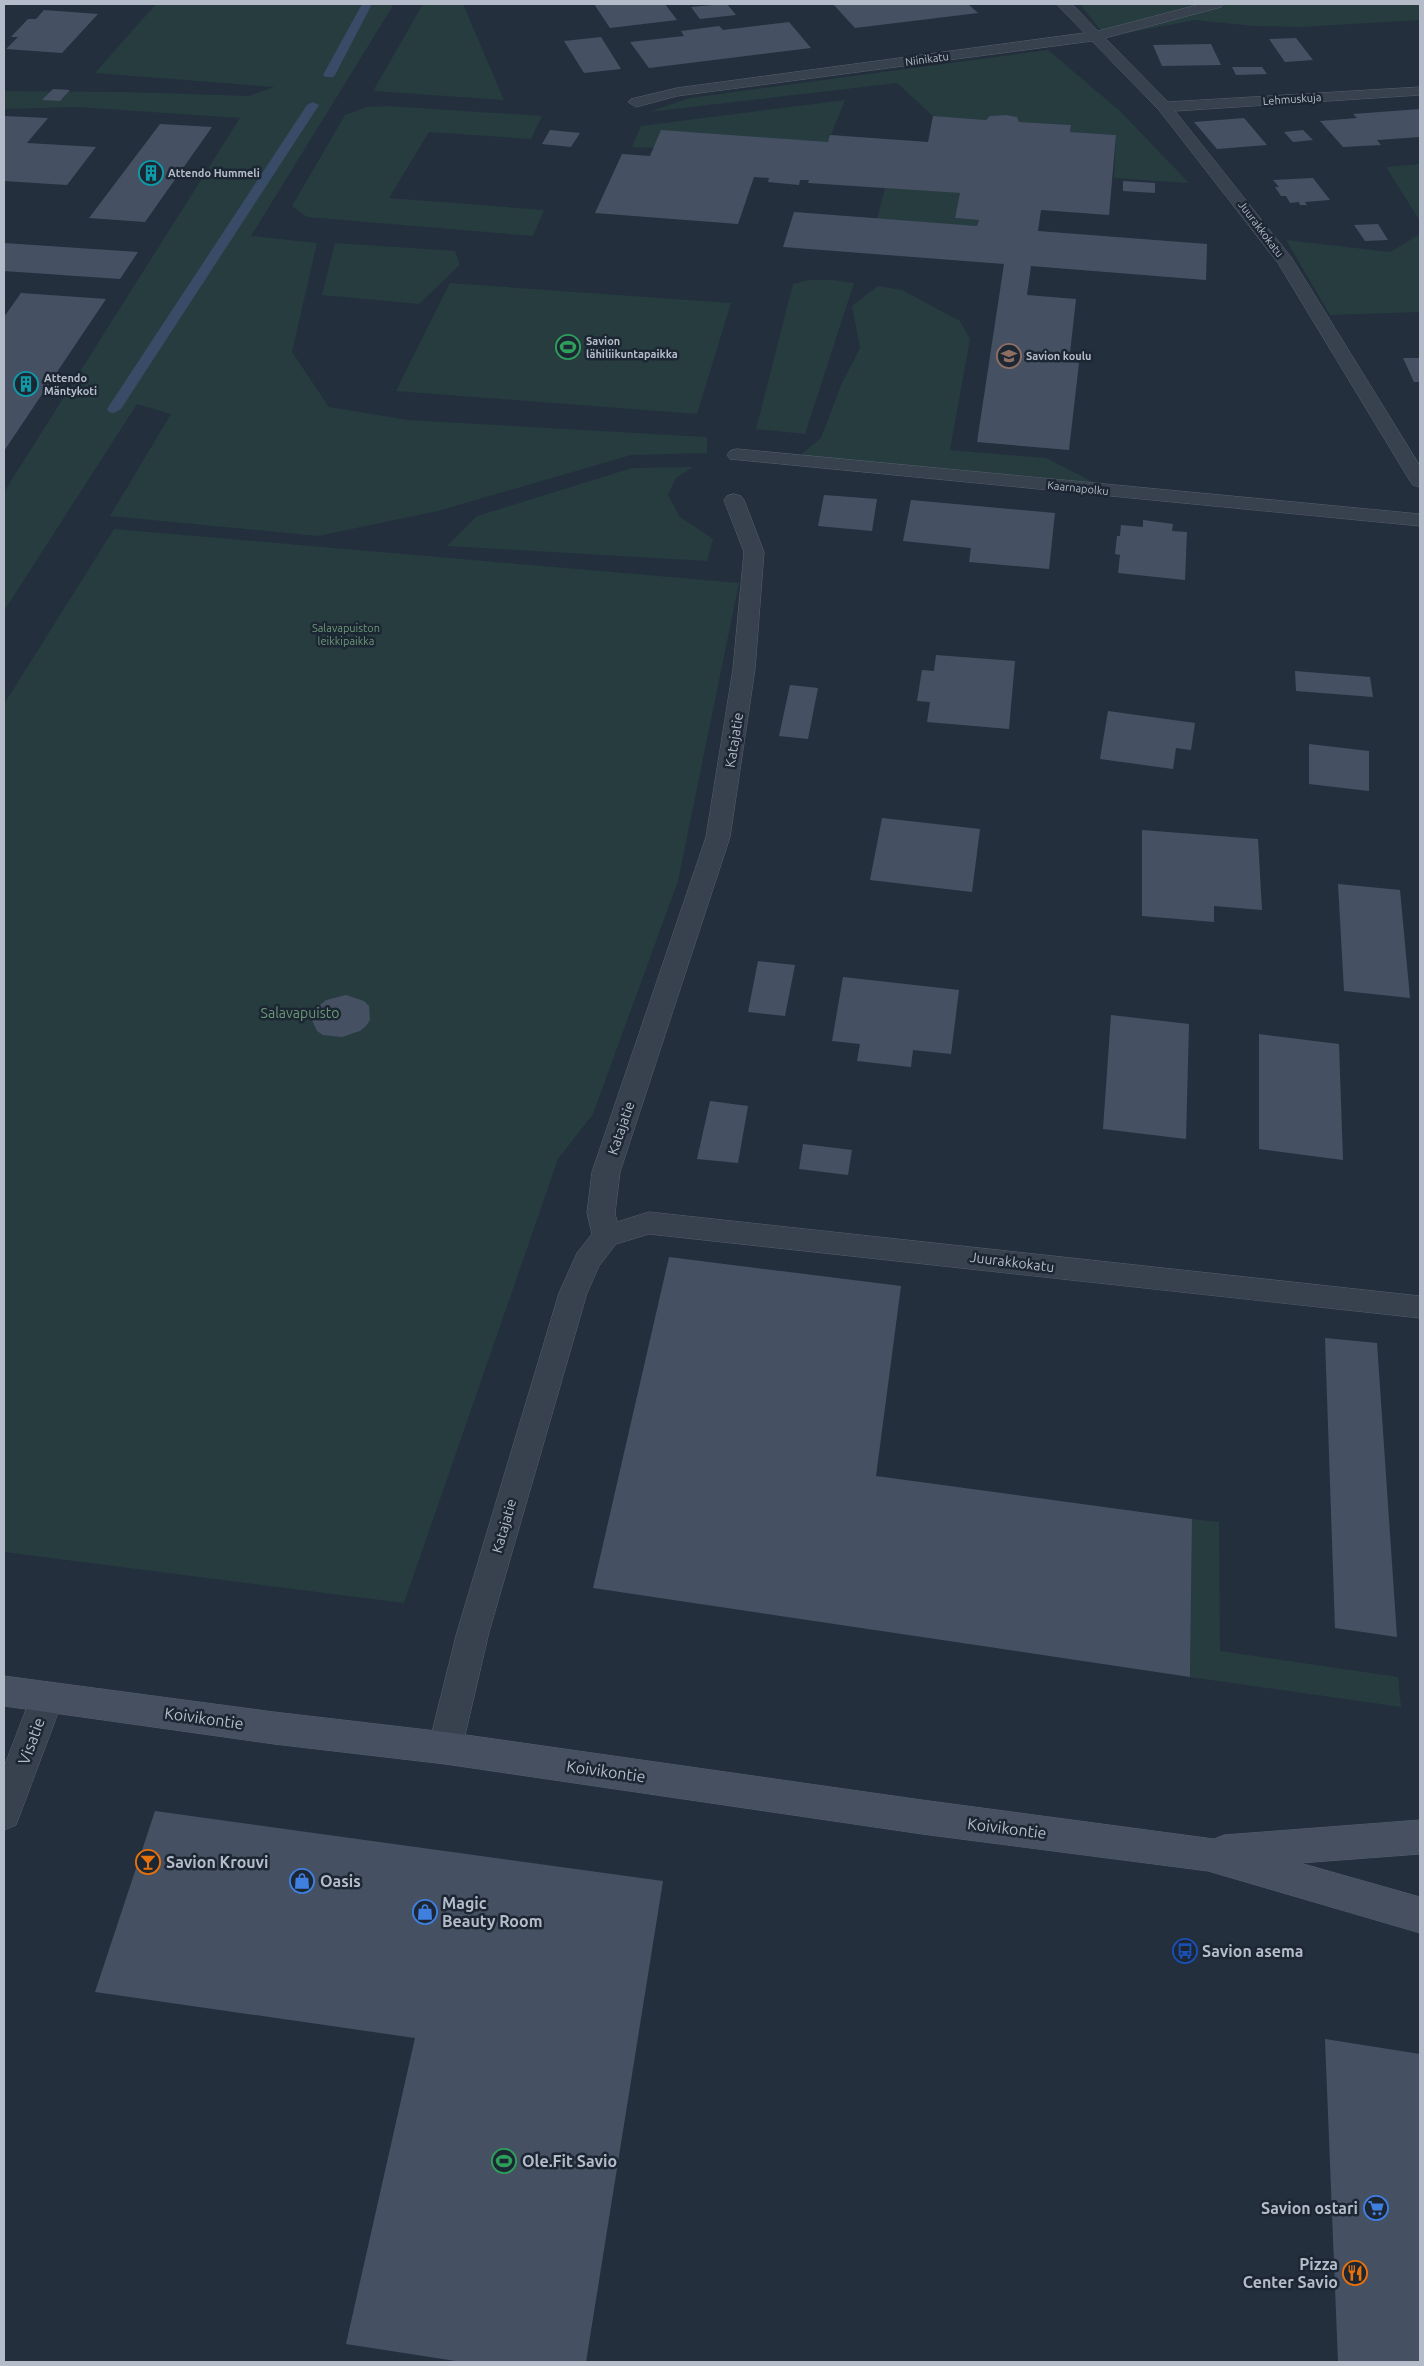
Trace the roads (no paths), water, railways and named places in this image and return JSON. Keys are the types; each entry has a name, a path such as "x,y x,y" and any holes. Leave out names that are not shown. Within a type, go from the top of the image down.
{"main road":[{"name":"Koivikontie","path":"4,1691 274,1728 445,1748 922,1817 1208,1854 1420,1915"},
{"name":"Koivikontie","path":"1208,1854 1420,1837"}],"street":[{"name":"Juurakkokatu","path":"1064,4 1164,108 1285,261 1420,481"},
{"name":"Niinikatu","path":"636,102 678,92 1096,36 1216,4"},
{"name":"Lehmuskuja","path":"1164,108 1420,91"},
{"name":"Kaarnapolku","path":"737,455 1420,520"},
{"name":"Katajatie","path":"445,1748 473,1632 573,1293 588,1261 606,1236 601,1213 606,1172 718,837 742,685 754,552 734,500"},
{"name":"Juurakkokatu","path":"606,1236 649,1223 1420,1307"},
{"name":"Visatie","path":"4,1813 47,1697"}],"waterway":[{"path":"329,75 367,4"},
{"path":"114,409 313,105"}],"place":[{"name":"Attendo Hummeli","path":"151,173"},
{"name":"Savion lähiliikuntapaikka","path":"568,347"},
{"name":"Savion koulu","path":"1009,356"},
{"name":"Attendo Mäntykoti","path":"26,384"},
{"name":"Savion Krouvi","path":"148,1862"},
{"name":"Oasis","path":"302,1881"},
{"name":"Magic Beauty Room","path":"425,1912"},
{"name":"Savion asema","path":"1185,1951"},
{"name":"Ole.Fit Savio","path":"504,2161"},
{"name":"Savion ostari","path":"1376,2208"},
{"name":"Pizza Center Savio","path":"1355,2273"}],"park label":[{"name":"Salavapuiston leikkipaikka","path":"346,634"},
{"name":"Salavapuisto","path":"300,1013"}]}
